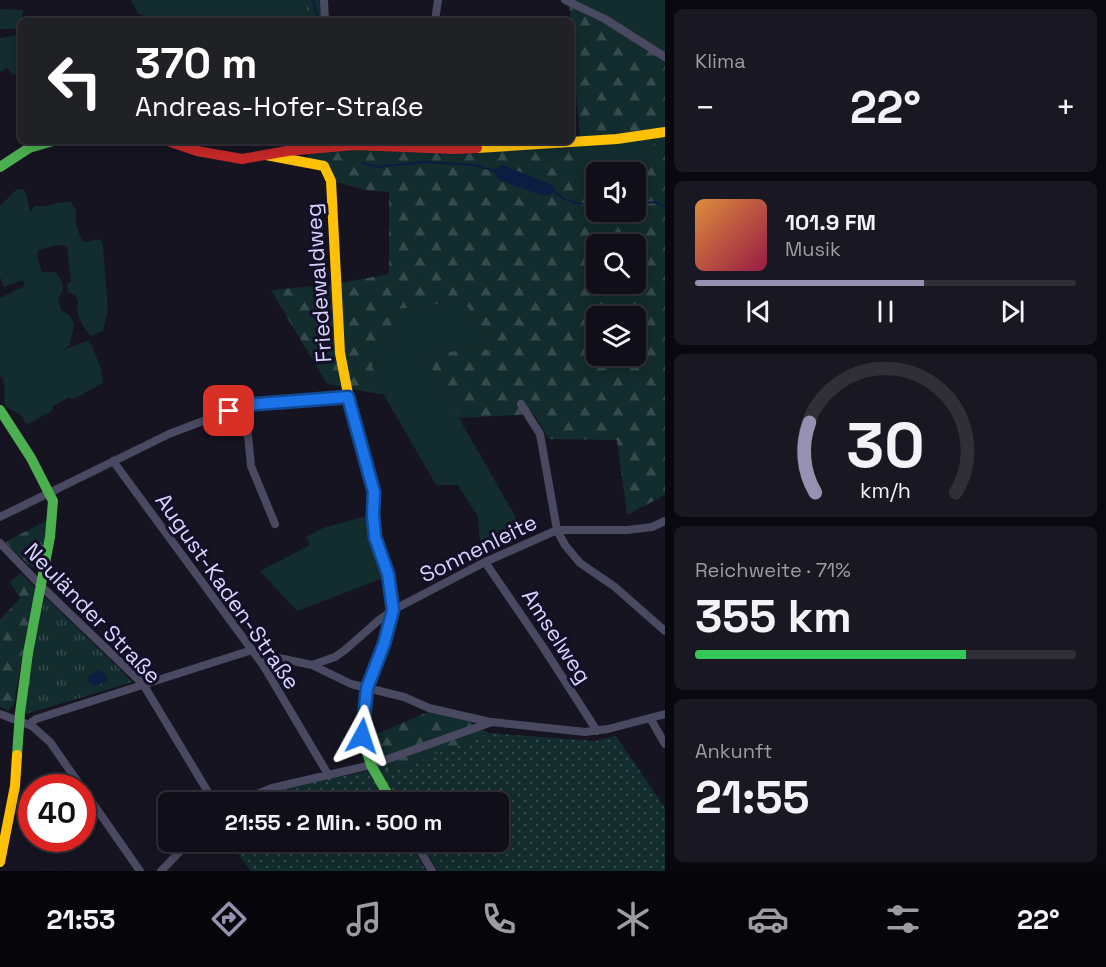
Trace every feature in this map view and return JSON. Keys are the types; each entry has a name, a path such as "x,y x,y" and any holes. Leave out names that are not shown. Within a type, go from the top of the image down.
{"street":[{"path":"324,0 325,18"},
{"path":"435,18 438,0"},
{"path":"566,0 605,19 665,57"},
{"path":"574,142 665,132"},
{"path":"0,167 29,148 43,144"},
{"path":"177,144 197,151 242,159 351,144"},
{"path":"434,144 464,148 536,144"},
{"name":"Friedewaldweg","path":"266,155 276,159 309,161 324,166 331,181 340,353 348,397 374,492 375,537 388,574 393,610 384,644 367,688 362,736 371,765 386,792"},
{"path":"0,517 169,434 244,405 348,397"},
{"path":"521,404 540,434 557,530 565,545 580,563 615,587 665,631"},
{"path":"244,405 251,466 274,524"},
{"path":"0,410 53,501 50,537 28,653 24,723 15,786 0,862"},
{"name":"August-Kaden-Straße","path":"112,461 254,652 328,776"},
{"name":"Sonnenleite","path":"312,665 335,657 393,610 485,562 557,530 627,530 652,527 665,521"},
{"name":"Neuländer Straße","path":"0,543 41,586 143,684 208,792"},
{"name":"Amselweg","path":"485,562 597,731"},
{"path":"24,723 143,684 254,652 312,665 351,684 404,697 429,708 492,722 585,732 665,714"},
{"path":"0,714 24,723 45,737 140,871"},
{"path":"650,718 665,744"},
{"path":"262,792 371,765 492,722"},
{"path":"161,871 179,852"},
{"path":"421,852 432,871"}],"green space":[{"path":"131,0 306,0 308,18 148,18 138,14"},
{"path":"306,0 323,0 324,18 308,18"},
{"path":"569,0 665,0 665,57"},
{"path":"569,2 665,57 665,130 580,140 574,65 574,18 570,18"},
{"path":"0,9 23,10 22,18 18,18 18,29 0,29"},
{"path":"18,35 18,72 13,75 7,68 0,72 0,38"},
{"path":"665,134 665,142 648,146 638,162 586,162 586,181 577,175 580,143"},
{"path":"665,142 665,495 627,515 617,440 549,439 534,414 459,418 424,353 494,349 464,301 396,309 384,352 372,366 384,395 327,384 271,290 335,284 389,274 389,192 367,190 331,181 308,157 308,151 580,143 577,175 586,180 586,222 646,222 646,162 638,162 648,146"},
{"path":"17,189 23,189 27,196 30,212 35,206 71,202 76,210 76,224 82,241 96,239 101,241 108,310 103,331 91,336 80,320 76,296 68,292 67,285 71,281 67,246 58,245 38,250 37,257 42,272 56,272 62,282 63,291 58,298 61,310 70,316 74,324 70,345 63,350 89,340 101,368 103,383 74,399 68,398 53,406 52,411 26,425 21,415 6,407 2,377 0,377 0,298 25,286 23,280 4,287 0,277 0,206"},
{"path":"464,301 494,349 424,353 522,528 480,545 478,517 458,485 436,485 384,395 372,366 384,352 396,309"},
{"path":"370,515 386,577 297,611 260,571 310,545 306,537 323,528"},
{"path":"48,520 42,565 32,568 5,542"},
{"path":"21,573 36,589 14,705 8,711 0,707 0,620 20,598 10,582"},
{"path":"45,597 133,682 26,714 29,670"},
{"path":"442,706 489,733 402,768 379,771 365,739"},
{"path":"489,733 595,741 616,736 665,808 665,871 438,871 426,852 509,852 509,792 391,792 379,771 402,768"},
{"path":"369,771 381,792 267,792"},
{"path":"236,852 415,852 426,871 251,871"}],"water":[{"path":"503,165 552,185 555,191 549,195 542,195 499,180 493,170"},
{"path":"99,670 106,675 107,681 94,687 88,681 89,675"}],"waterway":[{"path":"313,0 317,18"},
{"path":"363,163 376,167 426,162 474,165 496,171"},
{"path":"553,190 564,199 580,204 586,203"},
{"path":"646,203 655,202 665,207"}],"traffic: fast":[{"path":"0,167 29,148 43,144"},
{"path":"349,399 374,492 375,537 388,574 393,610 384,643 367,688 362,736 371,765 386,792"},
{"path":"0,410 31,458 53,501 50,537 28,653 17,755"}],"traffic: slow":[{"path":"574,142 617,139 665,132"},
{"path":"477,148 539,144"},
{"path":"266,155 324,166 331,181 340,353 349,399"},
{"path":"0,862 15,786 17,755"}],"traffic: jam":[{"path":"177,144 197,151 242,159 287,151 354,145 477,148"}],"route":[{"path":"229,411 244,405 348,397 374,492 375,537 388,574 393,610 384,644 367,688 362,736"}]}
